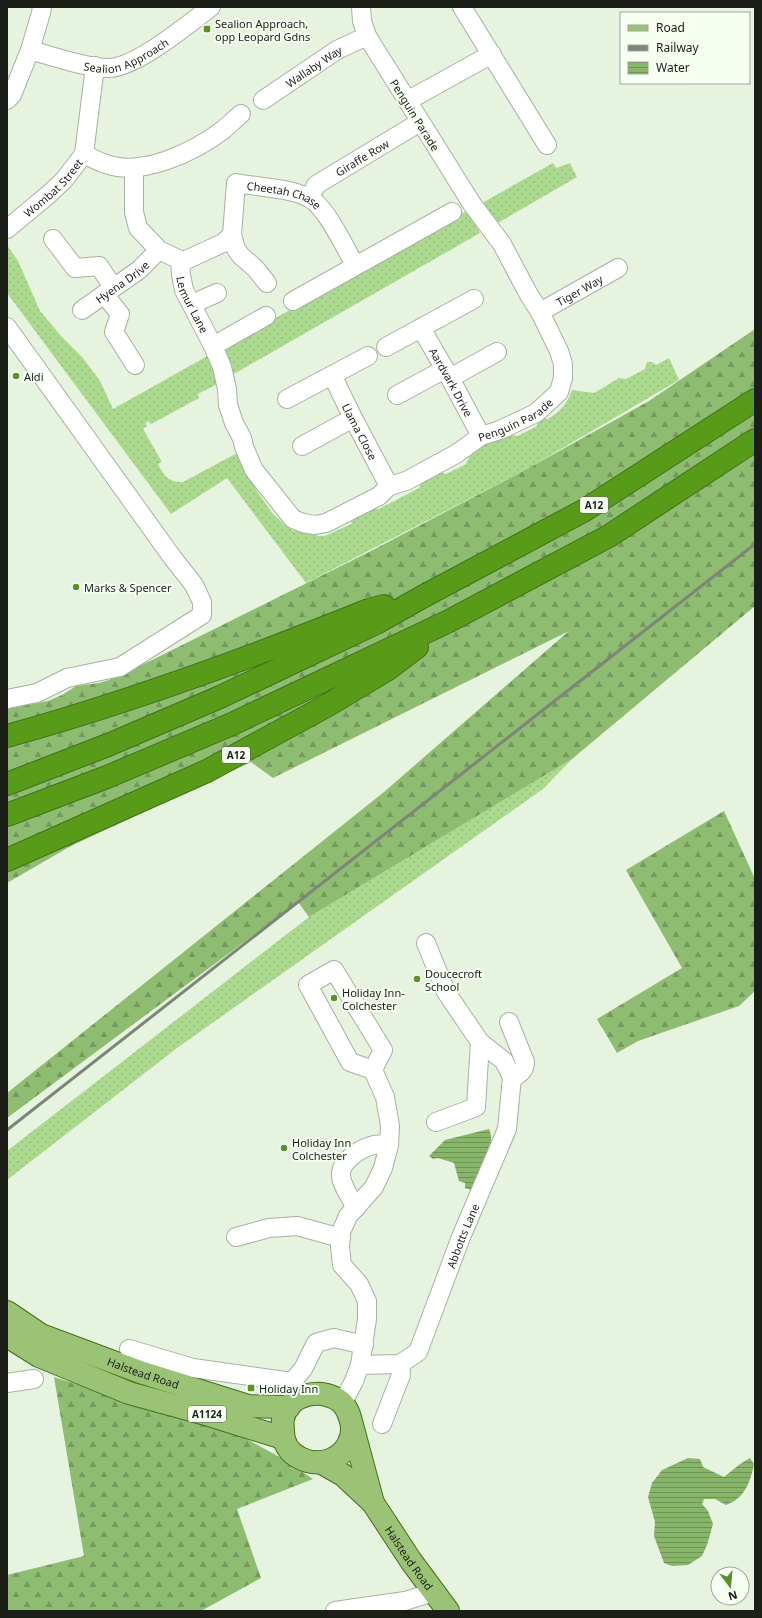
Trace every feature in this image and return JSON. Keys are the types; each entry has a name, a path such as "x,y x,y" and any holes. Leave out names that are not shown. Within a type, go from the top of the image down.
{"highway":[{"name":"A12","path":"7,784 108,745 220,696 376,623 585,510 755,400"},
{"name":"A12","path":"7,815 107,776 232,724 449,621 609,536 755,440"},
{"name":"A12","path":"7,736 58,722 224,667 369,610 424,596"},
{"name":"A12","path":"7,860 207,771 328,705 388,669 449,621"}],"main road":[{"name":"Halstead Road","path":"7,1312 41,1335 140,1372 248,1406 289,1407"},
{"name":"Halstead Road","path":"7,1336 39,1356 130,1393 283,1438"},
{"path":"322,1393 333,1397 342,1404 349,1414 352,1425 351,1438 343,1452 333,1459 322,1463 307,1462 296,1456 287,1448 283,1438 283,1418 289,1407 298,1398 309,1394 322,1393"},
{"name":"Halstead Road","path":"352,1425 373,1503"},
{"name":"Halstead Road","path":"322,1463 343,1474 373,1503 448,1611"}],"street":[{"path":"7,100 12,95 30,50 42,7"},
{"name":"Sealion Approach","path":"30,50 95,66 108,68 122,66 137,59 211,7"},
{"name":"Penguin Parade","path":"213,346 225,380 228,406 254,470 293,519 303,524 315,525 326,523 379,496 390,486 406,481 456,454 481,436 500,430 536,413 559,392 563,378 563,364 559,351 540,312 529,295 502,244 479,214 367,36 362,21 361,7"},
{"path":"462,7 547,144"},
{"name":"Wallaby Way","path":"263,100 337,50 367,36"},
{"path":"407,101 492,54"},
{"name":"Wombat Street","path":"7,229 64,180 84,154 95,66"},
{"path":"84,154 106,165 134,168 158,164 186,152 223,130 241,114"},
{"name":"Giraffe Row","path":"310,198 316,185 420,122"},
{"path":"134,168 134,212 138,228 159,250 180,260 186,260 223,243 232,235 236,249 241,256 255,268 267,283"},
{"name":"Cheetah Chase","path":"232,235 236,183 294,192 310,198 324,212 355,266"},
{"path":"293,301 452,212"},
{"path":"53,239 75,268 99,266 120,314 114,332 135,365"},
{"name":"Hyena Drive","path":"82,310 139,270 159,250"},
{"name":"Lemur Lane","path":"180,260 184,290 213,346"},
{"name":"Tiger Way","path":"540,312 618,268"},
{"path":"192,304 217,292"},
{"path":"386,347 474,299"},
{"path":"213,346 266,316"},
{"path":"7,327 172,557 194,585 202,602 202,615 120,667 67,678 37,693 7,699"},
{"name":"Aardvark Drive","path":"421,328 448,373 481,436"},
{"path":"397,394 497,352"},
{"path":"287,399 368,356"},
{"name":"Llama Close","path":"332,375 353,418 390,486"},
{"path":"302,446 353,418"},
{"path":"426,943 446,992 480,1042 476,1106 436,1122"},
{"path":"342,1404 354,1381 360,1365 367,1319 367,1300 359,1284 342,1265 340,1247 341,1232 348,1216 374,1187 384,1168 389,1145 390,1126 385,1096 373,1070 350,1062 308,985 334,970 383,1050 373,1070"},
{"path":"509,1022 525,1062 525,1067 512,1079"},
{"name":"Abbotts Lane","path":"400,1364 418,1352 461,1237 507,1129 512,1079 504,1061 480,1042"},
{"path":"356,1208 341,1178 343,1164 351,1157 368,1147 375,1145 389,1145"},
{"path":"236,1237 270,1228 297,1226 341,1238"},
{"path":"129,1349 193,1368 292,1382 303,1369 316,1343 334,1338 364,1345"},
{"path":"360,1365 400,1364 401,1375 382,1424"},
{"path":"7,1383 34,1379"},
{"path":"335,1611 405,1601 434,1592"}],"shaded area":[{"path":"553,163 556,168 570,163 577,177 496,224 482,203"},
{"path":"467,211 480,233 232,375 222,348"},
{"path":"7,245 18,261 40,311 62,337 83,358 100,381 113,409 211,354 221,382 198,394 199,398 155,422 151,424 149,421 145,423 147,426 143,429 162,462 158,464 162,472 168,478 174,481 183,482 239,452 254,481 255,488 272,513 287,527 294,531 307,530 318,536 325,536 351,524 353,517 371,507 379,509 419,488 422,481 440,472 446,474 466,464 474,451 488,441 503,436 518,436 537,426 538,420 542,418 548,419 560,410 566,403 572,390 594,393 619,378 626,379 645,369 647,362 652,362 656,365 669,358 679,380 527,469 306,583 227,478 171,514 7,293"},
{"path":"572,759 543,789 177,1048 7,1180 7,1151 309,917"}],"green space":[{"path":"755,329 755,606 572,759 309,917 298,902 7,1118 7,1093 384,792 569,631 273,778 251,762 71,846 7,883 7,709 48,701 62,695 76,686 109,680 369,552 527,469 649,401"},
{"path":"724,811 755,879 755,991 739,1006 638,1041 617,1053 597,1019 682,968 626,870"},
{"path":"54,1377 243,1437 283,1459 292,1468 301,1471 313,1479 237,1509 261,1578 201,1611 7,1611 7,1575 84,1556"}],"water":[{"path":"489,1129 491,1143 487,1160 474,1191 465,1188 465,1183 459,1181 454,1163 438,1158 433,1159 429,1156 445,1140"},
{"path":"688,1458 700,1459 703,1467 724,1477 750,1458 754,1464 746,1489 738,1498 726,1505 715,1499 704,1499 702,1504 708,1511 713,1524 702,1556 688,1565 672,1566 664,1563 654,1536 655,1522 648,1497 652,1483 662,1470"}],"railway":[{"path":"7,1130 755,544"}],"place":[{"name":"Sealion Approach, opp Leopard Gdns","path":"207,29"},
{"name":"Aldi","path":"16,376"},
{"name":"Marks & Spencer","path":"76,587"},
{"name":"Doucecroft School","path":"417,979"},
{"name":"Holiday Inn- Colchester","path":"334,998"},
{"name":"Holiday Inn Colchester","path":"284,1148"},
{"name":"Holiday Inn","path":"251,1388"}]}
